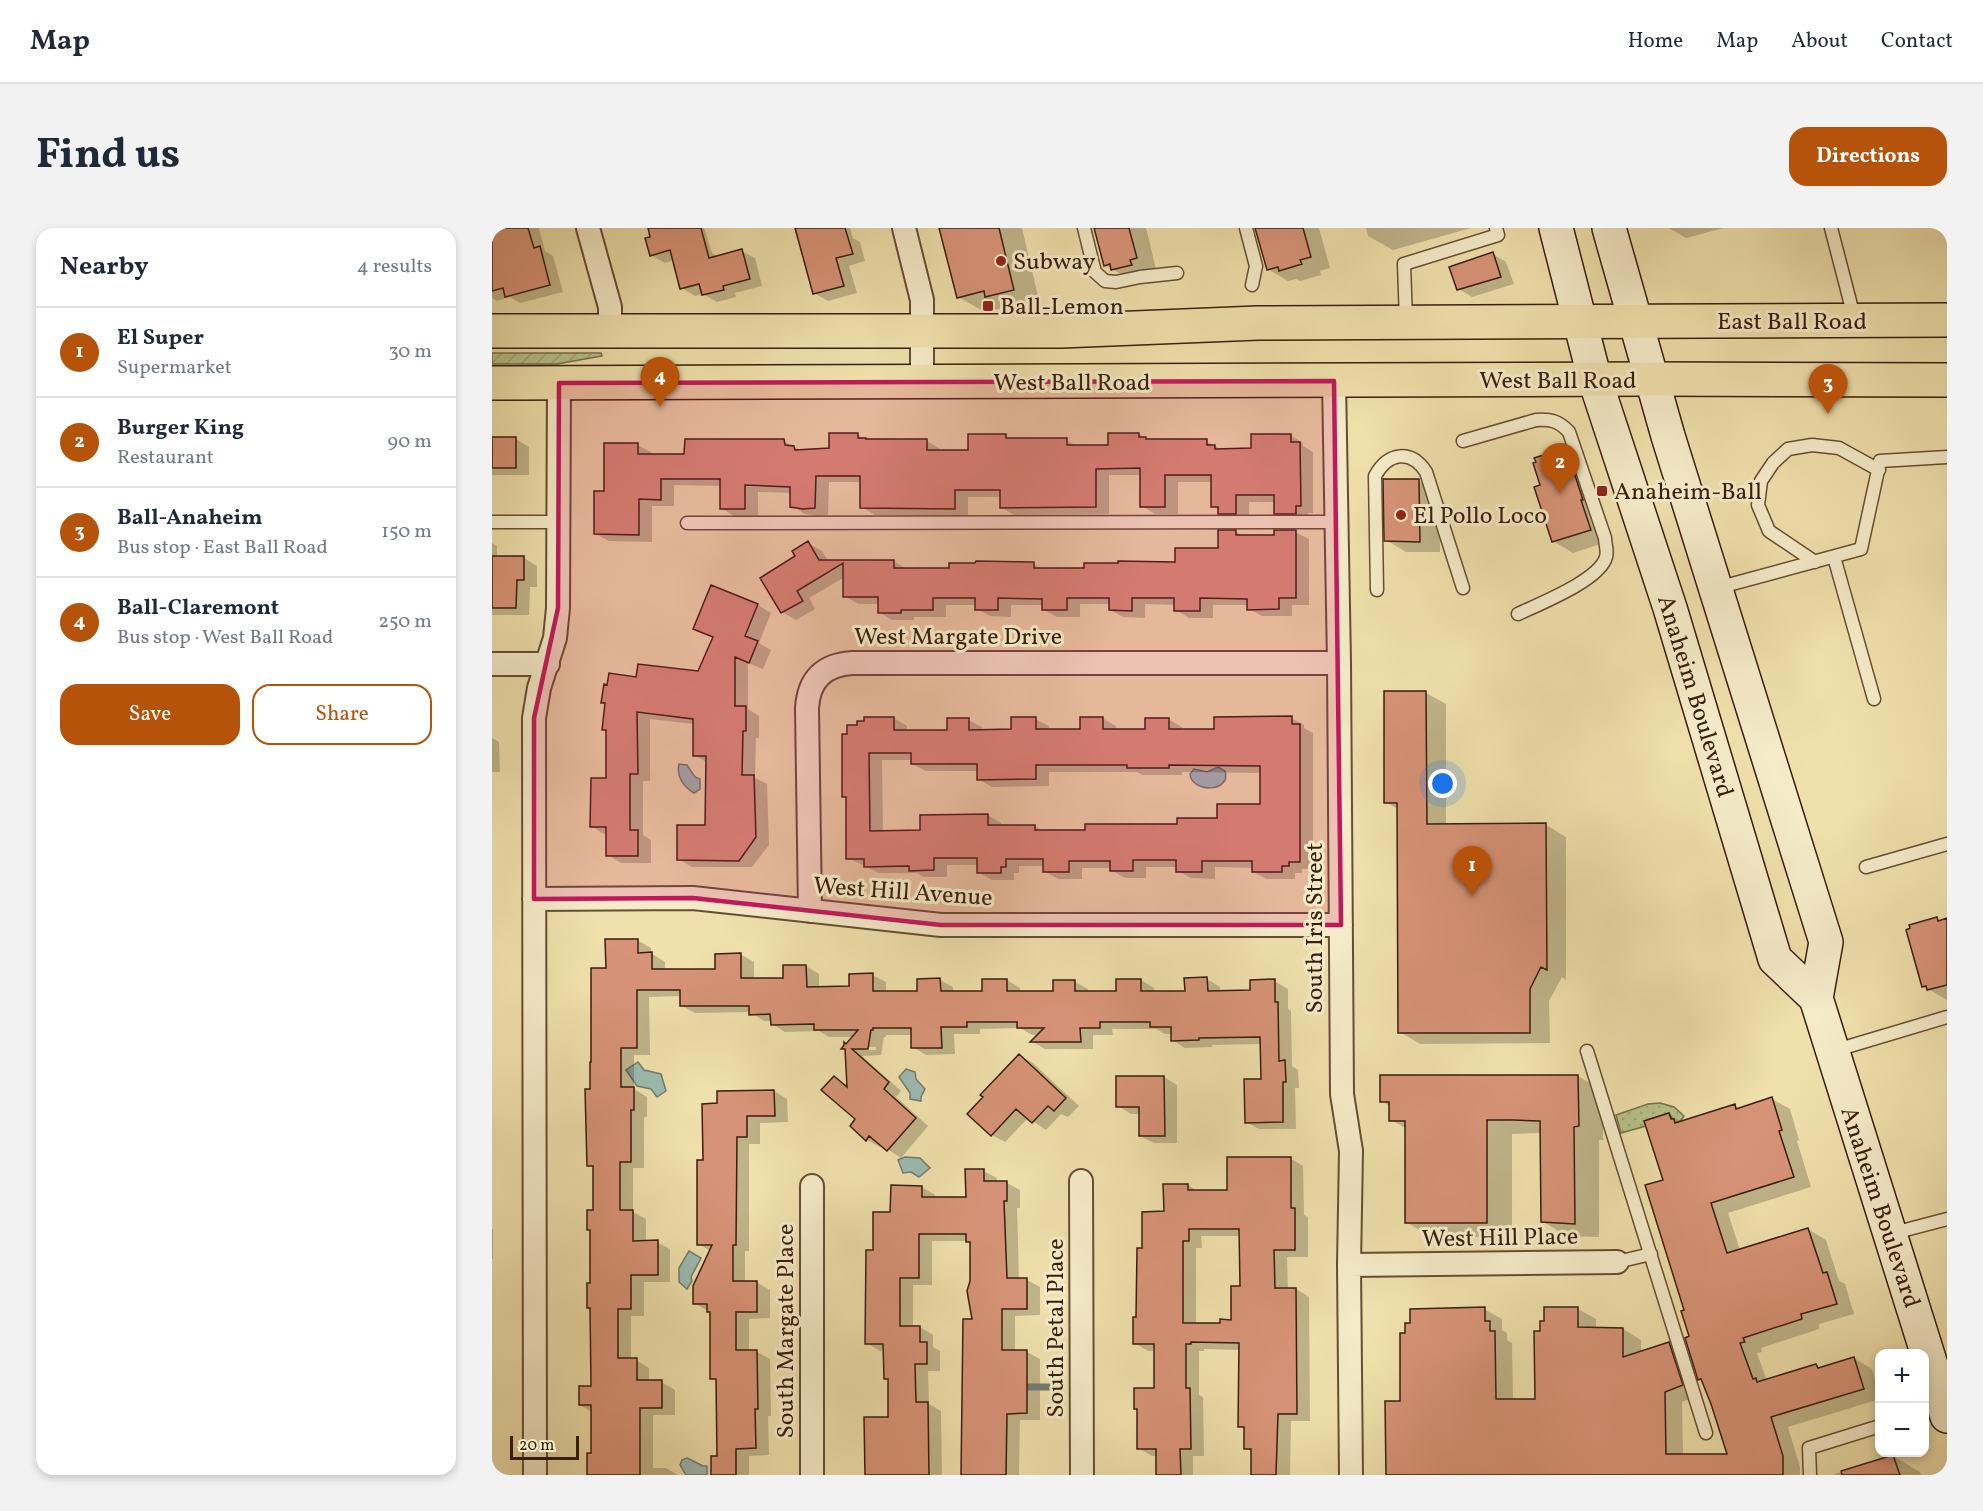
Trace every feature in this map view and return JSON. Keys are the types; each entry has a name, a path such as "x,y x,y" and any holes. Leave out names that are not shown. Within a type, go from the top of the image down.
{"main road":[{"name":"Anaheim Boulevard","path":"1556,228 1595,380 1670,608 1775,959 1816,998"},
{"name":"Anaheim Boulevard","path":"1609,228 1668,436 1826,942 1816,998 1941,1408"},
{"name":"East Ball Road","path":"1636,321 1947,320"},
{"path":"492,331 1061,331 1258,323 1636,321"},
{"path":"1652,379 1947,380"},
{"name":"West Ball Road","path":"492,383 1652,379"}],"street":[{"path":"588,228 610,307 610,331"},
{"path":"904,228 922,300 922,382"},
{"name":"South Iris Street","path":"1334,381 1339,663 1342,1094 1351,1151 1349,1265 1351,1475"},
{"path":"536,1475 534,718 539,688 555,638 558,608 559,383"},
{"name":"West Margate Drive","path":"810,911 807,708 811,687 825,671 842,664 852,663 1339,663"},
{"path":"492,664 548,664"},
{"name":"West Hill Avenue","path":"534,899 693,898 941,925 1341,925"},
{"name":"South Petal Place","path":"1082,1181 1082,1475"},
{"name":"South Margate Place","path":"812,1186 812,1475"},
{"name":"West Hill Place","path":"1349,1265 1617,1262"}],"lane":[{"path":"1084,228 1095,272 1105,281 1116,282 1177,273"},
{"path":"1246,228 1256,266 1252,285"},
{"path":"1406,322 1404,264 1498,235 1496,228"},
{"path":"1831,228 1852,309 1858,321"},
{"path":"1463,441 1536,420 1559,421 1569,432 1605,538 1607,555 1602,566 1593,574 1563,593 1518,614"},
{"path":"1815,562 1769,531 1761,513 1758,505 1761,481 1773,463 1788,449 1812,445 1839,447 1878,470"},
{"path":"1377,590 1375,476 1381,465 1392,458 1405,456 1419,461 1426,472 1463,588"},
{"path":"1716,588 1862,549 1880,461 1947,457"},
{"path":"492,522 559,522"},
{"path":"687,523 1335,522"},
{"path":"1834,557 1874,699"},
{"path":"1866,867 1947,844"},
{"path":"1832,1051 1947,1017"},
{"path":"1587,1051 1706,1432"},
{"path":"1889,1234 1947,1220"},
{"name":"West Hill Place","path":"1617,1262 1651,1254"},
{"path":"1810,1475 1809,1448 1875,1428"}],"highlighted area":[{"path":"1334,381 1341,925 941,925 693,898 534,899 534,718 558,608 559,383"}],"green space":[{"path":"492,353 601,353 602,356 557,364 492,364"},
{"path":"1660,1103 1674,1107 1684,1116 1676,1127 1669,1113 1644,1121 1646,1126 1621,1133 1616,1115 1648,1104"}],"water":[{"path":"679,764 687,765 695,777 700,779 700,789 694,793 682,781 678,769"},
{"path":"1218,767 1225,771 1226,778 1218,786 1204,787 1192,780 1190,774 1194,769 1207,772"},
{"path":"638,1062 644,1070 661,1074 666,1091 657,1097 651,1089 637,1086 626,1070"},
{"path":"906,1069 915,1072 916,1079 925,1089 921,1101 910,1099 910,1093 899,1077"},
{"path":"905,1157 920,1158 930,1168 919,1177 911,1172 903,1173 898,1160"},
{"path":"689,1251 701,1258 687,1289 679,1282 679,1268"},
{"path":"687,1458 707,1466 707,1475 686,1475 680,1465 682,1460"}],"building":[{"path":"492,228 528,228 534,248 540,246 550,285 505,297 503,288 492,291"},
{"path":"648,228 701,228 709,258 742,249 750,279 723,286 724,290 702,295 699,284 680,289 670,250 650,256 645,238 650,237"},
{"path":"795,228 845,228 853,254 836,258 844,286 813,294"},
{"path":"939,228 999,228 1014,290 985,297 984,291 957,298"},
{"path":"1094,228 1129,228 1137,258 1130,260 1132,265 1111,270 1110,264 1104,266"},
{"path":"1255,228 1303,228 1311,257 1300,260 1302,264 1279,271 1278,267 1267,270"},
{"path":"1493,252 1501,277 1457,290 1449,267"},
{"path":"829,433 858,433 858,438 866,439 927,439 927,450 968,450 968,434 1006,434 1006,438 1067,438 1067,445 1108,445 1108,433 1139,433 1139,437 1146,437 1146,439 1207,439 1207,445 1215,445 1215,449 1251,448 1251,434 1291,434 1291,442 1300,442 1301,506 1296,506 1296,514 1274,514 1274,495 1236,495 1236,514 1218,514 1218,507 1211,507 1211,475 1165,475 1165,507 1140,507 1140,468 1096,469 1096,507 1000,508 1000,490 955,490 955,509 860,508 860,476 816,476 815,508 790,507 790,487 745,485 745,509 720,509 720,479 661,479 661,500 639,499 639,535 594,534 594,491 604,491 604,443 638,443 638,454 684,454 685,439 784,439 785,445 794,446 795,450 829,448"},
{"path":"492,437 516,437 516,468 492,468"},
{"path":"1566,448 1591,530 1552,542 1534,487 1540,485 1533,463 1536,462 1534,458"},
{"name":"El Pollo Loco","path":"1383,479 1419,479 1420,542 1384,541"},
{"path":"1218,530 1236,530 1236,535 1274,535 1274,530 1296,530 1296,598 1279,598 1279,609 1247,610 1247,599 1200,598 1200,611 1174,611 1174,598 1132,598 1132,611 1109,610 1109,598 1067,598 1067,610 1042,610 1042,599 998,598 998,610 975,610 975,598 933,598 933,610 878,613 878,597 843,597 843,563 797,591 803,601 781,613 760,578 795,556 792,551 808,541 819,560 894,560 894,568 949,568 949,563 975,563 976,561 1034,562 1034,568 1084,568 1084,563 1175,562 1175,548 1218,548"},
{"path":"492,556 524,556 524,580 517,580 516,608 492,608"},
{"path":"711,585 758,604 745,636 758,641 749,663 735,657 735,706 746,706 742,775 754,775 756,837 739,861 677,860 677,825 705,825 706,756 693,756 693,719 637,712 638,774 630,774 630,830 638,830 638,856 606,856 606,827 590,827 591,778 606,778 606,730 602,730 605,703 601,703 604,684 607,685 609,673 636,677 638,664 698,671 713,637 693,629"},
{"path":"1384,691 1426,691 1427,824 1546,823 1547,970 1541,967 1530,989 1530,1033 1398,1033 1397,803 1384,803"},
{"path":"1292,716 1292,724 1300,724 1300,862 1289,862 1289,866 1282,866 1282,872 1252,872 1252,861 1202,861 1202,872 1176,872 1176,860 1133,860 1133,871 1110,871 1110,861 1069,861 1069,872 1043,872 1043,859 1006,859 1006,867 1001,867 1001,873 977,873 977,858 934,858 934,870 909,871 909,866 864,867 864,859 846,859 846,797 842,797 842,734 847,734 847,725 857,725 857,721 864,721 864,717 894,717 894,730 947,730 947,718 969,718 969,730 1011,729 1011,717 1036,717 1036,729 1080,729 1080,717 1103,717 1103,729 1145,729 1145,718 1169,718 1169,729 1214,729 1214,717","holes":["869,753 911,753 911,764 977,764 977,780 1036,779 1036,765 1127,765 1127,768 1169,768 1169,765 1260,766 1260,804 1217,804 1217,818 1177,818 1177,824 1085,824 1085,830 1035,830 1035,825 988,825 988,814 920,815 920,830 870,831"]},
{"path":"1937,917 1938,921 1947,918 1947,985 1927,990 1926,986 1922,987 1906,930 1910,928 1909,925"},
{"path":"605,939 638,939 638,953 652,952 652,969 715,969 715,954 741,953 741,978 783,978 783,965 806,965 807,987 849,986 849,974 873,973 873,991 917,991 917,979 940,978 941,991 982,991 982,979 1007,979 1007,991 1053,991 1053,980 1075,980 1075,991 1116,991 1116,979 1141,979 1141,991 1185,991 1184,978 1207,977 1208,991 1250,990 1250,980 1275,979 1275,1002 1278,1002 1279,1061 1285,1060 1283,1122 1245,1123 1244,1079 1261,1079 1260,1037 1171,1041 1171,1027 1150,1027 1150,1022 1100,1022 1100,1028 1080,1028 1081,1042 1030,1042 1044,1028 1017,1028 1017,1022 967,1022 967,1027 941,1027 942,1048 911,1048 911,1028 873,1028 868,1049 852,1049 889,1082 884,1089 916,1118 887,1151 869,1136 866,1141 850,1126 855,1119 821,1090 834,1076 847,1087 845,1049 841,1049 844,1042 846,1044 858,1030 814,1030 814,1024 771,1025 770,1014 749,1015 749,1006 680,1006 680,990 637,990 637,1048 621,1048 621,1087 634,1087 634,1110 631,1110 631,1162 620,1162 620,1210 633,1210 633,1241 658,1240 658,1275 631,1275 631,1309 618,1309 618,1358 637,1358 637,1380 662,1380 662,1408 640,1408 640,1475 587,1475 587,1453 591,1453 591,1405 579,1405 579,1386 591,1386 590,1308 587,1308 587,1283 590,1283 590,1230 587,1230 587,1210 593,1210 593,1166 587,1166 585,1089 590,1089 591,968 606,968"},
{"path":"1019,1054 1066,1098 1054,1111 1048,1106 1032,1123 1016,1109 991,1136 967,1114 983,1097 980,1095"},
{"path":"1380,1075 1578,1075 1579,1126 1574,1127 1575,1224 1541,1222 1540,1121 1513,1120 1487,1120 1487,1223 1405,1223 1405,1121 1389,1121 1389,1102 1380,1102"},
{"path":"1116,1076 1164,1076 1165,1136 1139,1136 1139,1107 1116,1107"},
{"path":"774,1090 775,1116 747,1116 747,1137 737,1137 736,1245 733,1245 733,1281 757,1281 757,1312 736,1312 736,1350 757,1350 756,1448 736,1449 736,1475 711,1475 711,1456 717,1456 716,1379 710,1379 710,1312 707,1312 707,1304 693,1304 693,1286 712,1245 697,1245 697,1160 703,1160 702,1104 717,1103 717,1091"},
{"path":"1772,1097 1782,1130 1779,1131 1794,1177 1711,1203 1727,1253 1808,1228 1823,1273 1827,1272 1837,1304 1801,1314 1802,1319 1743,1338 1745,1342 1740,1343 1753,1379 1756,1378 1757,1382 1816,1364 1818,1368 1854,1357 1864,1389 1771,1417 1783,1456 1783,1475 1386,1475 1385,1401 1400,1401 1400,1333 1405,1333 1405,1323 1410,1323 1410,1309 1485,1307 1485,1321 1490,1321 1490,1331 1495,1331 1496,1399 1535,1399 1534,1331 1540,1331 1540,1321 1544,1321 1544,1307 1578,1307 1578,1327 1623,1328 1623,1357 1669,1342 1683,1385 1665,1392 1666,1454 1727,1454 1711,1404 1701,1379 1698,1380 1685,1338 1689,1336 1681,1311 1684,1310 1645,1185 1663,1180 1644,1121 1669,1113 1675,1123 1735,1104 1736,1109"},
{"path":"1227,1157 1291,1157 1291,1208 1295,1208 1295,1250 1274,1250 1275,1288 1296,1288 1297,1414 1278,1414 1276,1475 1251,1475 1251,1449 1244,1449 1244,1427 1238,1427 1239,1343 1191,1342 1191,1344 1186,1344 1186,1388 1190,1388 1191,1449 1180,1449 1181,1475 1156,1475 1156,1449 1137,1449 1137,1409 1134,1409 1134,1388 1154,1388 1154,1344 1133,1344 1133,1317 1136,1317 1137,1248 1142,1248 1142,1212 1164,1211 1163,1184 1188,1184 1188,1190 1227,1190","holes":["1189,1229 1239,1229 1240,1286 1231,1286 1231,1320 1220,1319 1220,1323 1183,1323 1183,1241 1189,1241"]},
{"path":"965,1169 984,1169 984,1181 1007,1181 1007,1201 1004,1201 1007,1278 1027,1278 1027,1309 1002,1309 1002,1350 1027,1350 1027,1413 1007,1414 1006,1475 961,1475 963,1319 972,1319 967,1291 970,1281 970,1242 966,1242 966,1234 919,1234 919,1278 900,1278 900,1326 920,1326 920,1342 927,1342 927,1364 915,1364 916,1402 928,1402 929,1475 865,1475 864,1417 888,1417 888,1379 884,1379 883,1344 865,1344 866,1250 873,1250 873,1212 890,1212 891,1185 922,1186 922,1197 966,1197"},
{"path":"1886,1457 1894,1457 1900,1475 1842,1475 1841,1471"}],"waterway":[{"path":"1027,1387 1052,1387"}],"place":[{"name":"Subway","path":"1001,261"},
{"name":"Ball-Lemon","path":"988,306"},
{"name":"Ball-Claremont","path":"660,407"},
{"name":"Ball-Anaheim","path":"1828,414"},
{"name":"Anaheim-Ball","path":"1602,491"},
{"name":"Burger King","path":"1560,493"},
{"name":"El Pollo Loco","path":"1401,515"},
{"name":"El Super","path":"1472,896"}]}
